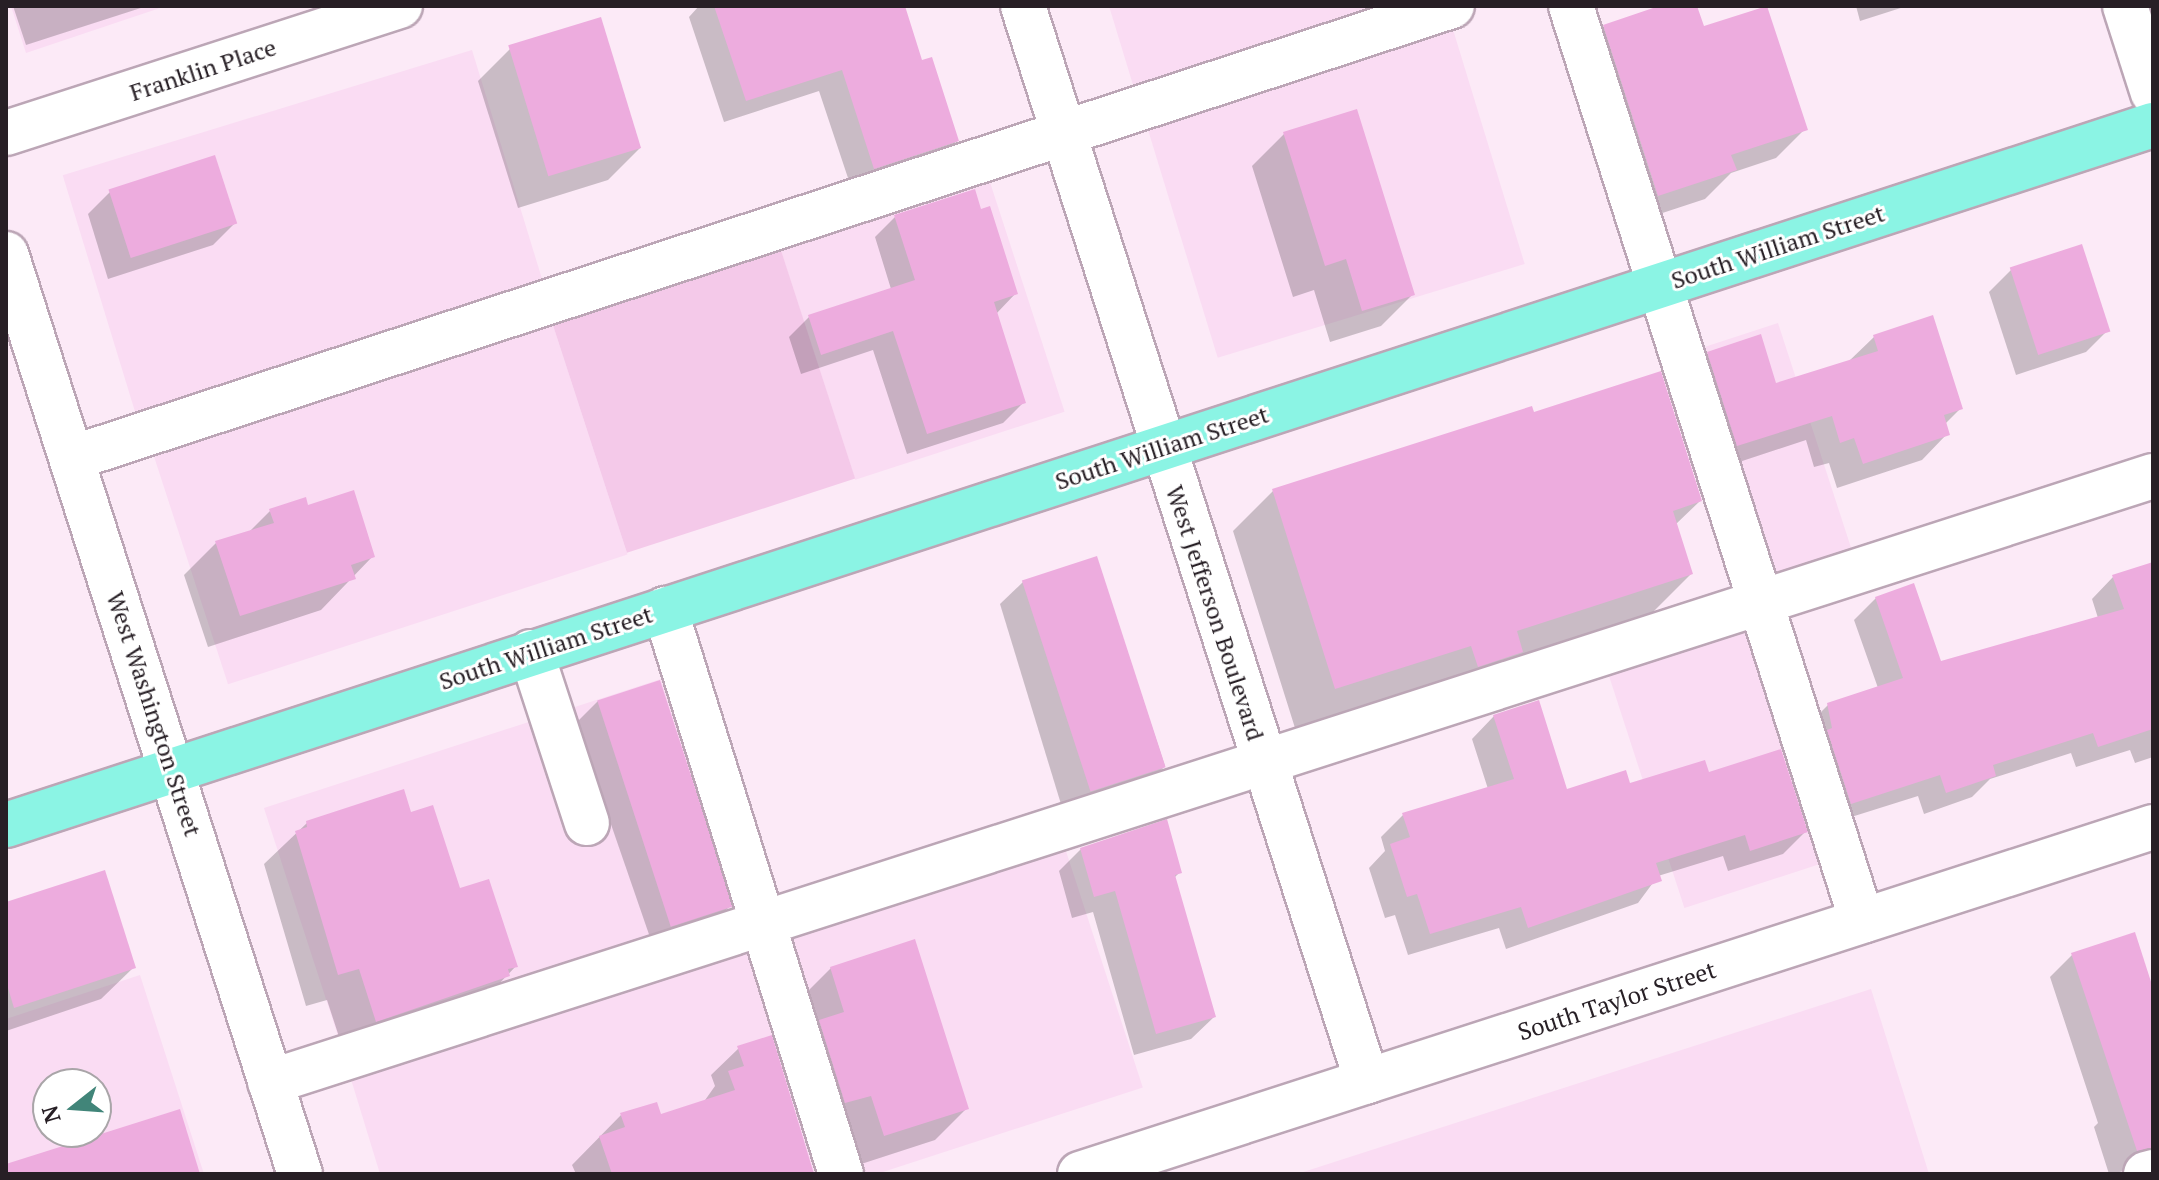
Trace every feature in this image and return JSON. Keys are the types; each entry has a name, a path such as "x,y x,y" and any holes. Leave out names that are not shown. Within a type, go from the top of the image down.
{"main road":[{"name":"South William Street","path":"6,825 2153,125"}],"street":[{"name":"Franklin Place","path":"6,133 400,6"},
{"name":"West Jefferson Boulevard","path":"1023,6 1263,767 1367,1081"},
{"path":"72,458 1452,6"},
{"path":"1571,6 1862,921"},
{"path":"2125,6 2153,93"},
{"name":"West Washington Street","path":"6,254 300,1174"},
{"path":"270,1082 1263,767 2153,476"},
{"path":"665,609 841,1174"},
{"path":"531,652 587,823"},
{"name":"South Taylor Street","path":"1080,1174 2153,827"},
{"path":"2146,1174 2153,1172"}],"shaded area":[{"path":"11,6 166,6 26,53"},
{"path":"1109,6 1420,6 1137,98"},
{"path":"1451,23 1525,264 1218,358 1144,117"},
{"path":"472,50 545,288 136,413 63,175"},
{"path":"987,173 1065,412 855,480 778,241"},
{"path":"777,238 855,479 627,553 549,312"},
{"path":"549,313 627,555 228,684 150,443"},
{"path":"1778,323 1855,560 1772,587 1695,350"},
{"path":"1753,624 1830,861 1684,908 1607,671"},
{"path":"670,676 748,918 342,1050 264,808"},
{"path":"1064,845 1143,1088 877,1174 857,1174 780,937"},
{"path":"754,944 828,1174 380,1174 350,1076"},
{"path":"140,975 204,1174 6,1174 6,1019"},
{"path":"1871,989 1929,1174 1297,1174"}],"building":[{"path":"714,6 905,6 922,60 932,57 959,141 874,169 842,70 746,101"},
{"path":"1659,6 1697,6 1704,26 1767,6 1808,130 1731,155 1737,170 1658,196 1603,25"},
{"path":"601,17 641,148 548,176 508,45"},
{"path":"1357,109 1415,295 1362,311 1346,259 1325,266 1283,132"},
{"path":"215,155 237,223 131,258 108,190"},
{"path":"975,189 981,209 990,206 1018,294 994,302 1026,403 927,434 893,331 821,355 808,315 915,280 894,215"},
{"path":"2082,244 2110,331 2038,355 2010,267"},
{"path":"1933,315 1963,409 1944,415 1950,435 1863,464 1854,438 1840,443 1832,416 1737,446 1707,352 1761,334 1776,383 1878,351 1873,335"},
{"path":"1661,371 1702,501 1673,511 1693,574 1517,631 1523,652 1478,667 1471,646 1335,689 1272,489 1532,406 1534,412"},
{"path":"354,490 375,557 351,565 356,579 240,616 215,541 274,523 269,509 306,497 308,505"},
{"path":"1097,556 1166,767 1090,792 1022,580"},
{"path":"2153,562 2153,729 2098,747 2093,733 1993,765 1996,776 1946,793 1940,775 1851,804 1827,730 1832,728 1827,703 1903,678 1875,597 1914,583 1941,661 2124,609 2112,575"},
{"path":"660,680 734,906 671,927 597,700"},
{"path":"1539,700 1567,789 1626,770 1630,783 1705,760 1709,772 1781,749 1808,832 1750,851 1745,835 1656,863 1662,881 1528,928 1521,907 1430,934 1417,894 1407,897 1390,844 1410,837 1402,813 1514,779 1493,715"},
{"path":"404,789 411,812 433,805 460,888 489,879 518,967 508,969 510,976 376,1022 359,969 338,975 295,831 307,827 306,821"},
{"path":"1167,819 1182,873 1175,875 1216,1017 1156,1034 1115,891 1094,897 1080,848"},
{"path":"105,870 136,968 14,1008 6,981 6,902"},
{"path":"2135,932 2153,988 2153,1148 2137,1151 2071,953"},
{"path":"915,939 969,1109 884,1136 871,1096 845,1103 819,1020 844,1012 830,967"},
{"path":"772,1035 814,1174 612,1174 599,1136 625,1127 620,1113 657,1102 661,1114 735,1090 728,1071 744,1066 737,1046"},
{"path":"180,1109 200,1174 6,1174 6,1164 57,1148 112,1148 112,1130"}]}
